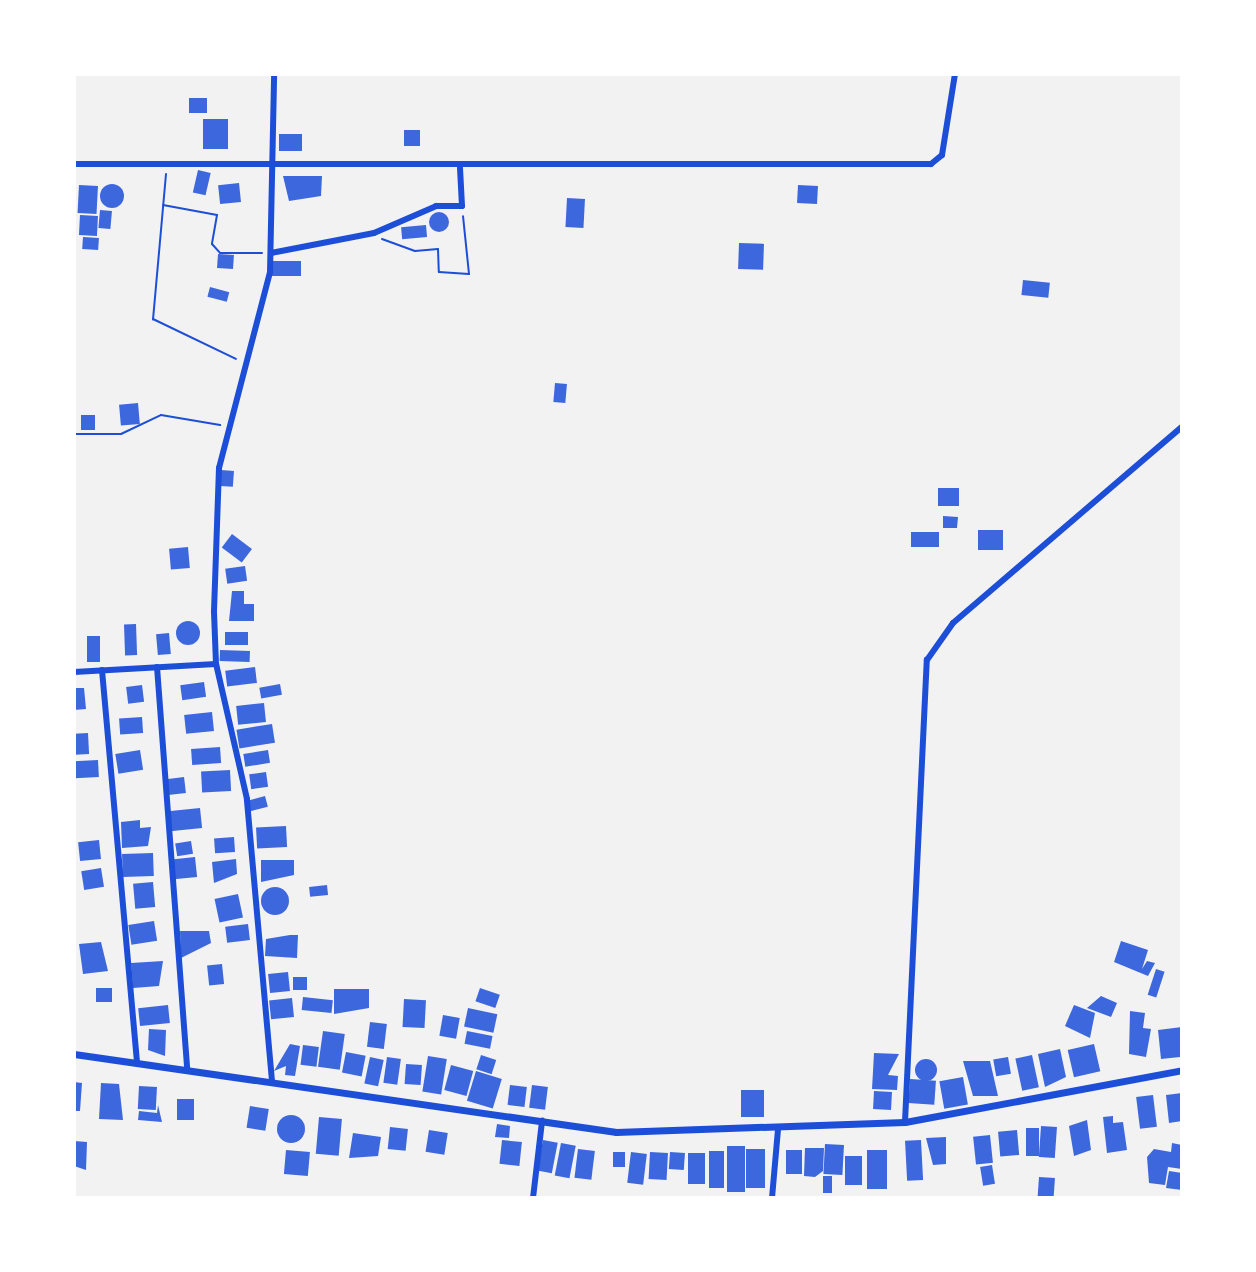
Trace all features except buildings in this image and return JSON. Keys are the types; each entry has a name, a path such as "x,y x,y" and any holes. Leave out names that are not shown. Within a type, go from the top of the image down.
{"street":[{"path":"272,1081 247,799 216,664 215,532 229,426 271,253 277,166 274,74"},
{"path":"74,164 460,168 931,164 942,155 955,74"},
{"path":"271,253 374,233 436,206 462,206 460,168"},
{"path":"905,1122 927,660 953,623 1182,427"},
{"path":"74,672 216,664"},
{"path":"157,667 187,1068"},
{"path":"102,670 137,1061"},
{"path":"74,1054 616,1132 778,1130 905,1122 1182,1070"},
{"path":"533,1198 542,1121"},
{"path":"772,1198 778,1130"}],"path":[{"path":"167,165 153,319 244,363"},
{"path":"162,205 217,215 212,244 220,253 271,253"},
{"path":"374,233 391,246 438,249 439,272 469,274 462,206"},
{"path":"74,434 121,434 161,415 229,426"}]}
